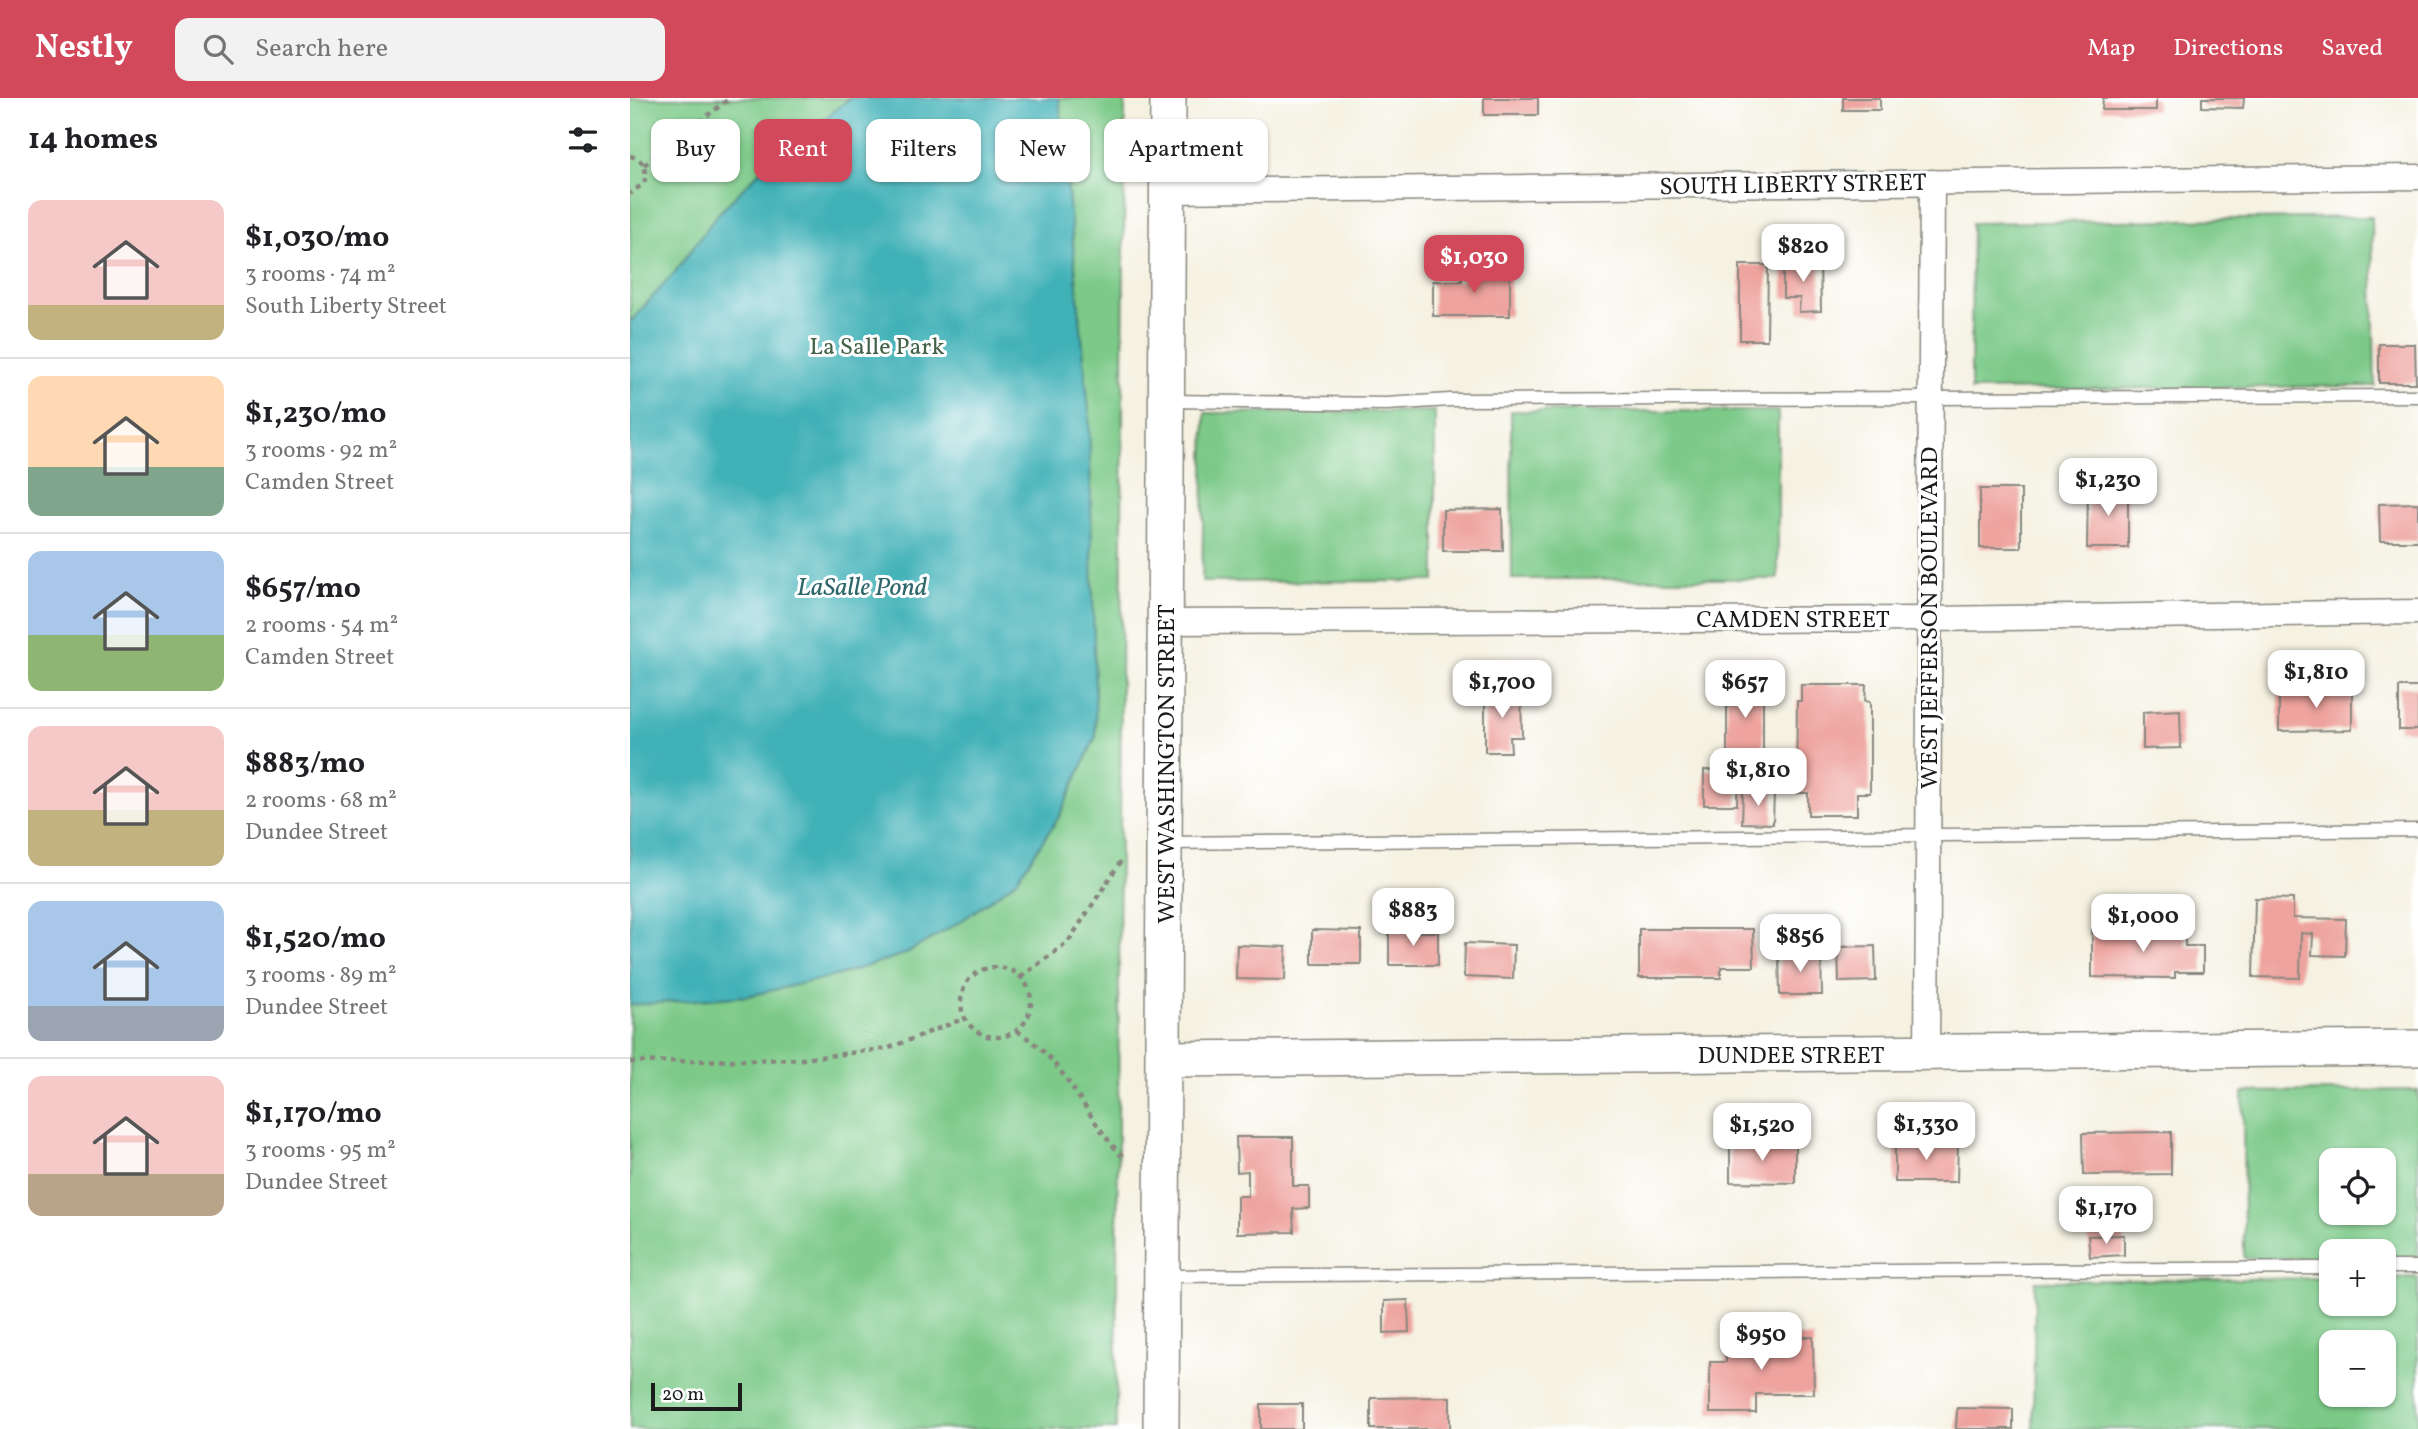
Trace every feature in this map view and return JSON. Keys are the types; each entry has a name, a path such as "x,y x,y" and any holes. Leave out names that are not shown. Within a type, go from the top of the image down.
{"street":[{"name":"WEST WASHINGTON STREET","path":"1161,1429 1168,98"},
{"name":"SOUTH LIBERTY STREET","path":"1168,191 2418,177"},
{"name":"WEST JEFFERSON BOULEVARD","path":"1927,1054 1932,182"},
{"name":"CAMDEN STREET","path":"1167,622 1929,619 2418,612"},
{"name":"DUNDEE STREET","path":"1164,1059 2418,1048"}],"lane":[{"path":"1168,401 1386,404 1450,400 2418,396"},
{"path":"1166,843 2418,830"},
{"path":"2396,1267 2418,1267"},
{"path":"1163,1276 2319,1268"}],"path":[{"path":"644,165 730,98"},
{"path":"630,156 644,165"},
{"path":"630,194 644,183 644,165"},
{"path":"1021,977 1068,942 1123,858"},
{"path":"990,967 1012,970 1021,977 1031,999 1031,1011 1017,1031 1006,1036 982,1035 965,1018 962,996 971,977 990,967"},
{"path":"630,1062 803,1059 890,1048 965,1018"},
{"path":"1017,1031 1036,1042 1056,1063 1102,1135 1122,1156"}],"green space":[{"name":"La Salle Park","path":"630,98 1125,98 1125,119 1104,119 1104,182 1124,182 1116,1429 630,1429"},
{"path":"2372,217 2375,386 1971,390 1972,223"},
{"path":"1435,411 1435,581 1202,582 1205,413"},
{"path":"1511,411 1778,411 1778,579 1512,579"},
{"path":"2418,1090 2418,1260 2396,1259 2396,1239 2319,1239 2319,1259 2244,1258 2243,1092"},
{"path":"2418,1277 2418,1429 2033,1429 2035,1281 2319,1278 2319,1316 2396,1316 2396,1278"}],"water":[{"name":"LaSalle Pond","path":"850,98 1059,98 1061,119 995,119 995,182 1067,182 1089,411 1096,736 1059,817 1016,881 960,922 905,954 839,975 748,996 630,1005 630,322 674,273 717,215 754,177 754,182 852,182 852,119 823,119"}],"building":[{"path":"1484,98 1538,98 1538,115 1484,115"},
{"path":"1843,98 1880,98 1880,110 1843,110"},
{"path":"2103,98 2156,98 2156,110 2102,110"},
{"path":"2202,98 2244,98 2243,108 2202,107"},
{"path":"1820,260 1821,311 1799,312 1800,298 1783,298 1783,261"},
{"path":"1740,265 1768,265 1767,340 1740,340"},
{"path":"1462,272 1510,272 1510,316 1433,316 1433,281 1462,281"},
{"path":"2379,344 2415,344 2416,383 2379,383"},
{"path":"2088,488 2128,488 2128,548 2087,548"},
{"path":"1980,489 2021,489 2021,548 1980,548"},
{"path":"2418,503 2418,541 2380,541 2379,504"},
{"path":"1502,509 1503,551 1443,551 1443,510"},
{"path":"1727,681 1763,681 1763,759 1727,759"},
{"path":"1801,685 1866,685 1865,701 1870,702 1870,793 1857,793 1857,815 1808,815 1808,793 1796,793 1797,701 1801,701"},
{"path":"2399,687 2418,687 2418,730 2399,730"},
{"path":"2352,689 2352,730 2279,731 2279,690"},
{"path":"1485,692 1521,692 1522,737 1510,737 1511,752 1485,752"},
{"path":"2180,710 2181,748 2143,749 2143,712"},
{"path":"1704,770 1738,771 1737,805 1704,805"},
{"path":"1743,792 1774,792 1773,824 1742,823"},
{"path":"2255,898 2293,899 2293,918 2346,919 2345,956 2312,955 2313,934 2301,933 2300,978 2253,977"},
{"path":"1639,929 1753,929 1754,967 1721,967 1721,978 1639,978"},
{"path":"2092,929 2185,929 2185,946 2203,946 2203,972 2175,972 2175,978 2092,977"},
{"path":"1312,930 1361,931 1361,964 1312,964"},
{"path":"1389,931 1438,932 1438,965 1389,965"},
{"path":"1465,943 1514,945 1513,979 1464,977"},
{"path":"1237,945 1286,947 1285,980 1236,979"},
{"path":"1875,946 1876,981 1839,982 1838,947"},
{"path":"1779,954 1821,954 1822,995 1780,995"},
{"path":"2171,1132 2171,1174 2084,1175 2083,1133"},
{"path":"1236,1137 1293,1137 1293,1186 1309,1186 1309,1208 1293,1209 1294,1232 1237,1233 1237,1196 1248,1196 1248,1171 1237,1172"},
{"path":"1895,1142 1958,1142 1957,1182 1895,1182"},
{"path":"1730,1143 1795,1144 1795,1183 1730,1182"},
{"path":"2124,1235 2124,1255 2090,1257 2088,1236"},
{"path":"1408,1300 1409,1332 1384,1333 1384,1301"},
{"path":"1726,1337 1813,1337 1814,1394 1756,1394 1756,1413 1710,1413 1710,1362 1726,1362"},
{"path":"1450,1397 1450,1429 1371,1429 1371,1398"},
{"path":"1261,1404 1302,1404 1302,1429 1261,1429"},
{"path":"1957,1408 2013,1409 2013,1429 1956,1429"}]}
